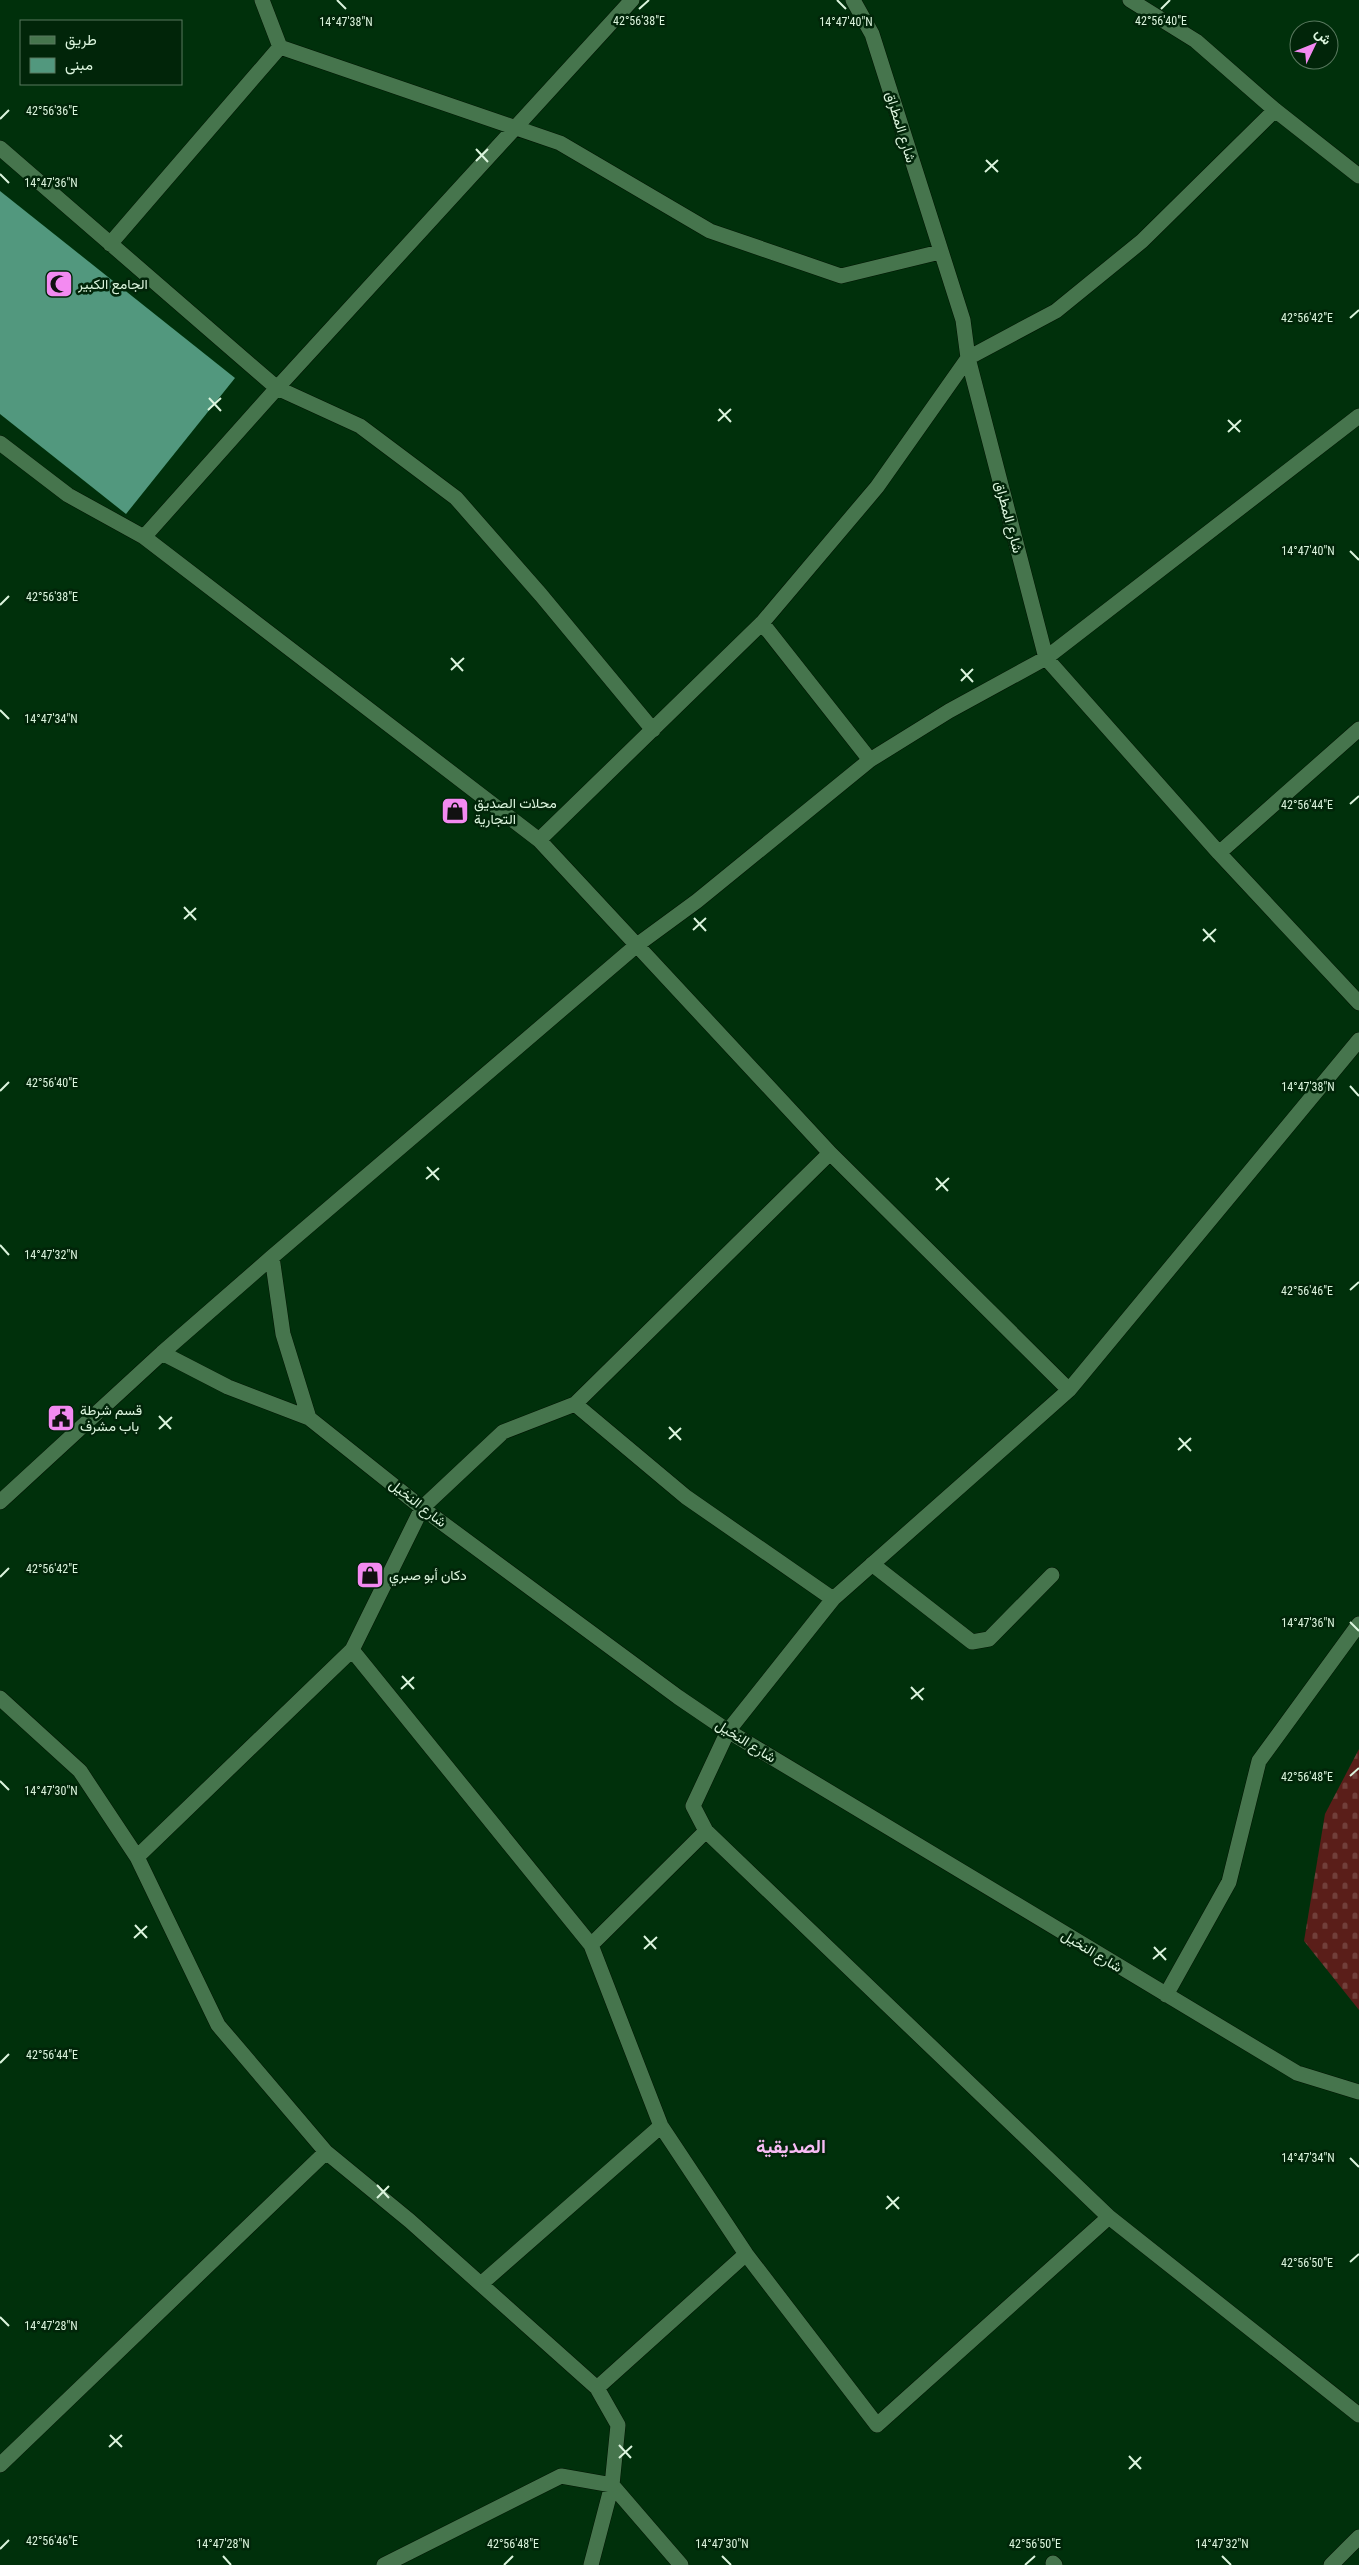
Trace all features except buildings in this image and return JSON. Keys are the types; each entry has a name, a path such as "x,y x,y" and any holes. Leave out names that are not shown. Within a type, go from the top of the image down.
{"street":[{"path":"262,0 280,47"},
{"path":"144,538 277,388 517,128 632,0"},
{"name":"شارع المطراق","path":"854,0 872,34 963,320 968,358 1046,658"},
{"path":"1130,0 1196,41 1275,110 1359,176"},
{"path":"280,47 560,143 710,231 841,276 940,252"},
{"path":"110,244 280,47"},
{"path":"539,840 762,624 877,487 968,358 1056,311 1142,241 1275,110"},
{"path":"0,148 277,388 360,426 456,498 541,595 653,730"},
{"path":"0,1502 162,1354 272,1257 637,945 697,901 870,760 949,711 1046,658 1359,416"},
{"path":"0,443 68,495 144,538 539,840 830,1153 1069,1390"},
{"path":"762,624 870,760"},
{"path":"1046,658 1219,853 1359,1003"},
{"path":"1219,853 1359,729"},
{"path":"1359,1040 1069,1390 833,1599 728,1731 693,1806 706,1831 1109,2217 1359,2415"},
{"path":"137,1857 352,1650 422,1508 503,1432 575,1404 830,1153"},
{"path":"272,1257 283,1334 309,1418"},
{"name":"شارع النخيل","path":"162,1354 228,1387 309,1418 422,1508 678,1698 728,1731 1297,2073 1356,2093"},
{"path":"575,1404 686,1497 833,1599"},
{"path":"872,1564 972,1642 990,1639 1052,1575"},
{"path":"1166,1995 1229,1882 1259,1761 1359,1624"},
{"path":"352,1650 591,1945 661,2126 746,2254 877,2425 1109,2217"},
{"path":"0,1698 80,1772 137,1857 218,2025 326,2152 410,2221 597,2388 618,2425 612,2485 591,2565"},
{"path":"591,1945 706,1831"},
{"path":"481,2284 661,2126"},
{"path":"0,2465 326,2152"},
{"path":"597,2388 746,2254"},
{"path":"384,2565 561,2476 612,2485 681,2565"},
{"path":"1331,2565 1359,2537"}],"green space":[{"path":"1359,1749 1359,2010 1304,1941 1325,1814"}],"place":[{"name":"الجامع الكبير","path":"59,284"},
{"name":"محلات الصديق التجارية","path":"455,811"},
{"name":"قسم شرطة باب مشرف","path":"61,1418"},
{"name":"دكان أبو صبري","path":"370,1575"}],"district":[{"name":"الصديقية","path":"791,2146"}]}
